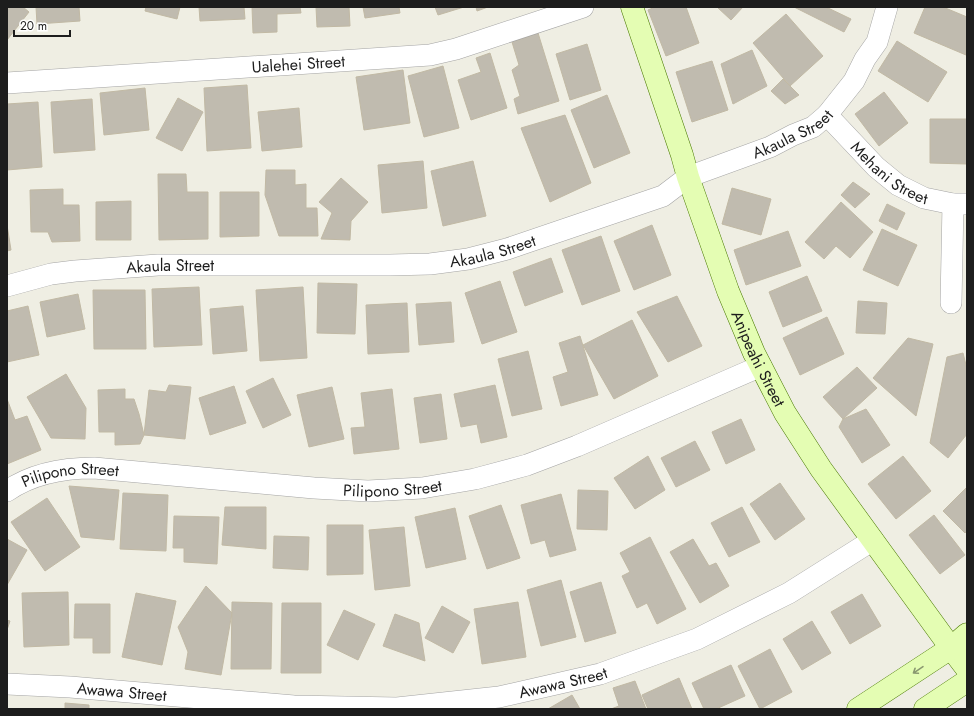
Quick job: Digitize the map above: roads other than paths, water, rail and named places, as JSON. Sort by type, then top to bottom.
[{"type":"street","name":"Ualehei Street","points":[[7,83],[430,55],[456,49],[583,7]]},
{"type":"street","name":"Anipeahi Street","points":[[632,7],[688,177],[728,291],[754,353],[785,412],[821,470],[950,648],[967,669]]},
{"type":"street","name":"Akaula Street","points":[[7,286],[51,274],[158,265],[430,264],[468,258],[507,249],[663,196],[688,177],[770,147],[793,134],[813,127],[827,114],[854,81],[865,59],[877,42],[887,7]]},
{"type":"street","name":"Mehani Street","points":[[827,114],[876,167],[898,185],[924,198],[960,204]]},
{"type":"street","points":[[950,303],[960,204]]},
{"type":"street","name":"Pilipono Street","points":[[7,491],[27,480],[43,474],[77,468],[94,468],[314,488],[368,490],[422,488],[475,479],[527,465],[577,446],[761,366]]},
{"type":"street","name":"Awawa Street","points":[[7,684],[70,686],[294,706],[397,708],[499,697],[600,674],[697,639],[789,593],[873,540]]},
{"type":"street","points":[[858,709],[950,648],[967,634]]},
{"type":"street","points":[[925,709],[967,681]]}]
